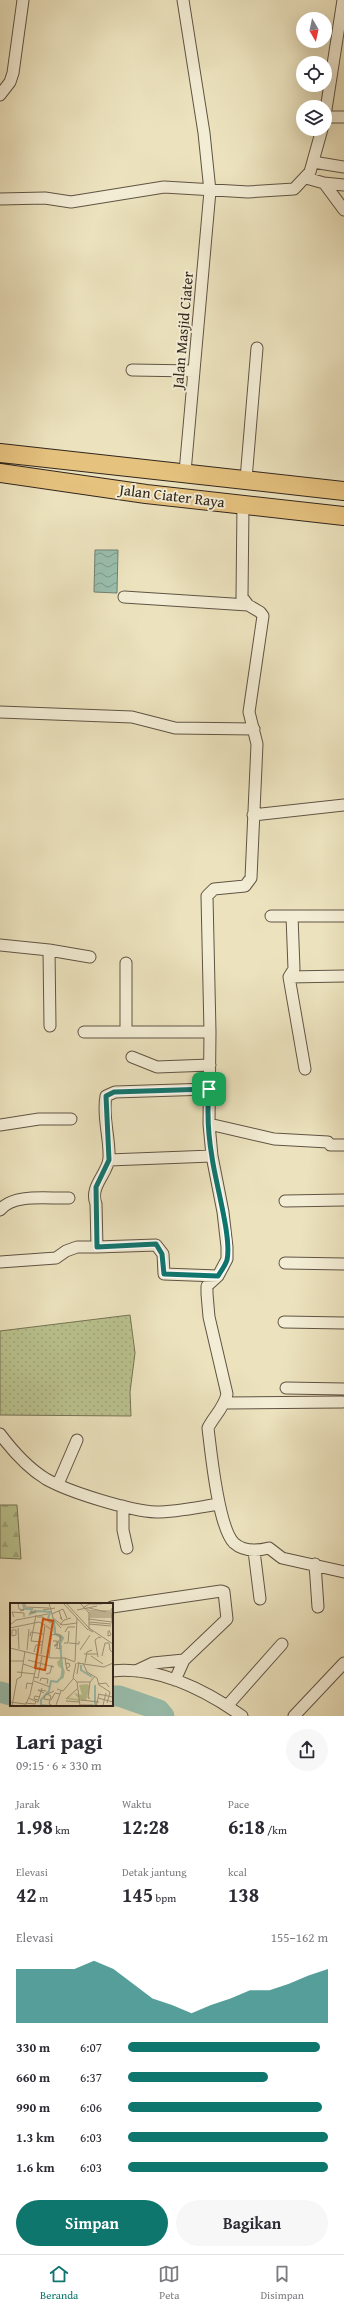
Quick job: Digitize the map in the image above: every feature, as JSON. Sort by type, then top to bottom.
[{"type":"main road","name":"Jalan Ciater Raya","points":[[0,453],[150,470],[185,472],[344,491]]},
{"type":"main road","points":[[146,494],[150,470]]},
{"type":"main road","name":"Jalan Ciater Raya","points":[[0,473],[146,494],[344,516]]},
{"type":"street","points":[[0,95],[10,82],[13,73],[23,0]]},
{"type":"street","name":"Jalan Masjid Ciater","points":[[183,0],[204,133],[210,191],[185,472]]},
{"type":"street","points":[[328,100],[344,0]]},
{"type":"street","points":[[332,117],[344,117]]},
{"type":"street","points":[[0,199],[45,198],[71,202],[164,187],[210,191],[294,190],[306,178],[313,162],[320,136]]},
{"type":"street","points":[[313,162],[344,167]]},
{"type":"street","points":[[306,178],[324,183],[344,185]]},
{"type":"street","points":[[324,183],[344,210]]},
{"type":"street","points":[[246,479],[257,348]]},
{"type":"street","points":[[132,370],[194,371]]},
{"type":"street","points":[[242,504],[242,596],[248,605],[260,612],[263,616],[249,712],[258,744],[250,882],[245,886],[214,889],[207,896],[210,1032],[209,1124],[212,1156],[223,1212],[227,1247],[227,1259],[218,1276],[208,1286],[207,1294],[209,1317],[227,1394],[225,1403],[212,1419],[208,1428],[219,1504],[229,1536],[233,1542],[254,1551],[269,1548],[282,1558],[315,1564],[344,1572]]},
{"type":"street","points":[[124,597],[248,605]]},
{"type":"street","points":[[0,712],[126,716],[175,728],[254,730]]},
{"type":"street","points":[[253,815],[344,805]]},
{"type":"street","points":[[271,916],[344,916]]},
{"type":"street","points":[[292,916],[294,969],[289,977],[305,1069]]},
{"type":"street","points":[[0,945],[49,950],[90,957]]},
{"type":"street","points":[[49,950],[50,1026]]},
{"type":"street","points":[[126,963],[126,1030]]},
{"type":"street","points":[[289,977],[344,976]]},
{"type":"street","points":[[84,1032],[126,1030],[210,1032]]},
{"type":"street","points":[[132,1057],[157,1067],[210,1065]]},
{"type":"street","points":[[97,1247],[96,1187],[109,1160],[106,1101],[108,1095],[114,1092],[209,1089]]},
{"type":"street","points":[[0,1125],[39,1119],[71,1119]]},
{"type":"street","points":[[209,1124],[274,1138],[328,1142],[330,1144],[344,1145]]},
{"type":"street","points":[[109,1160],[212,1156]]},
{"type":"street","points":[[0,1210],[7,1202],[16,1200],[69,1198]]},
{"type":"street","points":[[285,1201],[344,1200]]},
{"type":"street","points":[[0,1262],[56,1258],[66,1251],[77,1247],[156,1244],[162,1254],[164,1274],[218,1276]]},
{"type":"street","points":[[285,1263],[344,1264]]},
{"type":"street","points":[[284,1322],[344,1323]]},
{"type":"street","points":[[286,1388],[344,1389]]},
{"type":"street","points":[[225,1403],[342,1402]]},
{"type":"street","points":[[0,1434],[6,1448],[45,1478],[58,1484],[123,1506],[140,1511],[157,1512],[219,1504]]},
{"type":"street","points":[[58,1484],[76,1440]]},
{"type":"street","points":[[123,1506],[123,1530],[127,1548]]},
{"type":"street","points":[[254,1551],[260,1599]]},
{"type":"street","points":[[315,1564],[318,1607]]},
{"type":"street","points":[[113,1607],[221,1590],[224,1592],[227,1619],[184,1660],[175,1680]]},
{"type":"street","points":[[227,1706],[282,1644]]},
{"type":"street","points":[[136,1671],[153,1663],[184,1660]]},
{"type":"street","points":[[294,1716],[344,1663]]},
{"type":"street","points":[[113,1671],[136,1671],[175,1680],[227,1706],[242,1716]]},
{"type":"green space","points":[[130,1315],[135,1353],[130,1392],[131,1416],[0,1415],[0,1331]]},
{"type":"green space","points":[[0,1505],[17,1505],[21,1559],[0,1558]]},
{"type":"water","points":[[95,550],[118,550],[117,593],[94,592]]},
{"type":"waterway","points":[[0,1692],[10,1695]]},
{"type":"waterway","points":[[113,1696],[119,1696],[159,1710],[164,1716]]},
{"type":"route","points":[[209,1089],[208,1105],[212,1156],[223,1212],[227,1247],[227,1259],[218,1276],[164,1274],[162,1254],[156,1244],[149,1243],[97,1247],[96,1204],[94,1199],[96,1187],[109,1160],[106,1096],[114,1092],[209,1089]]}]
